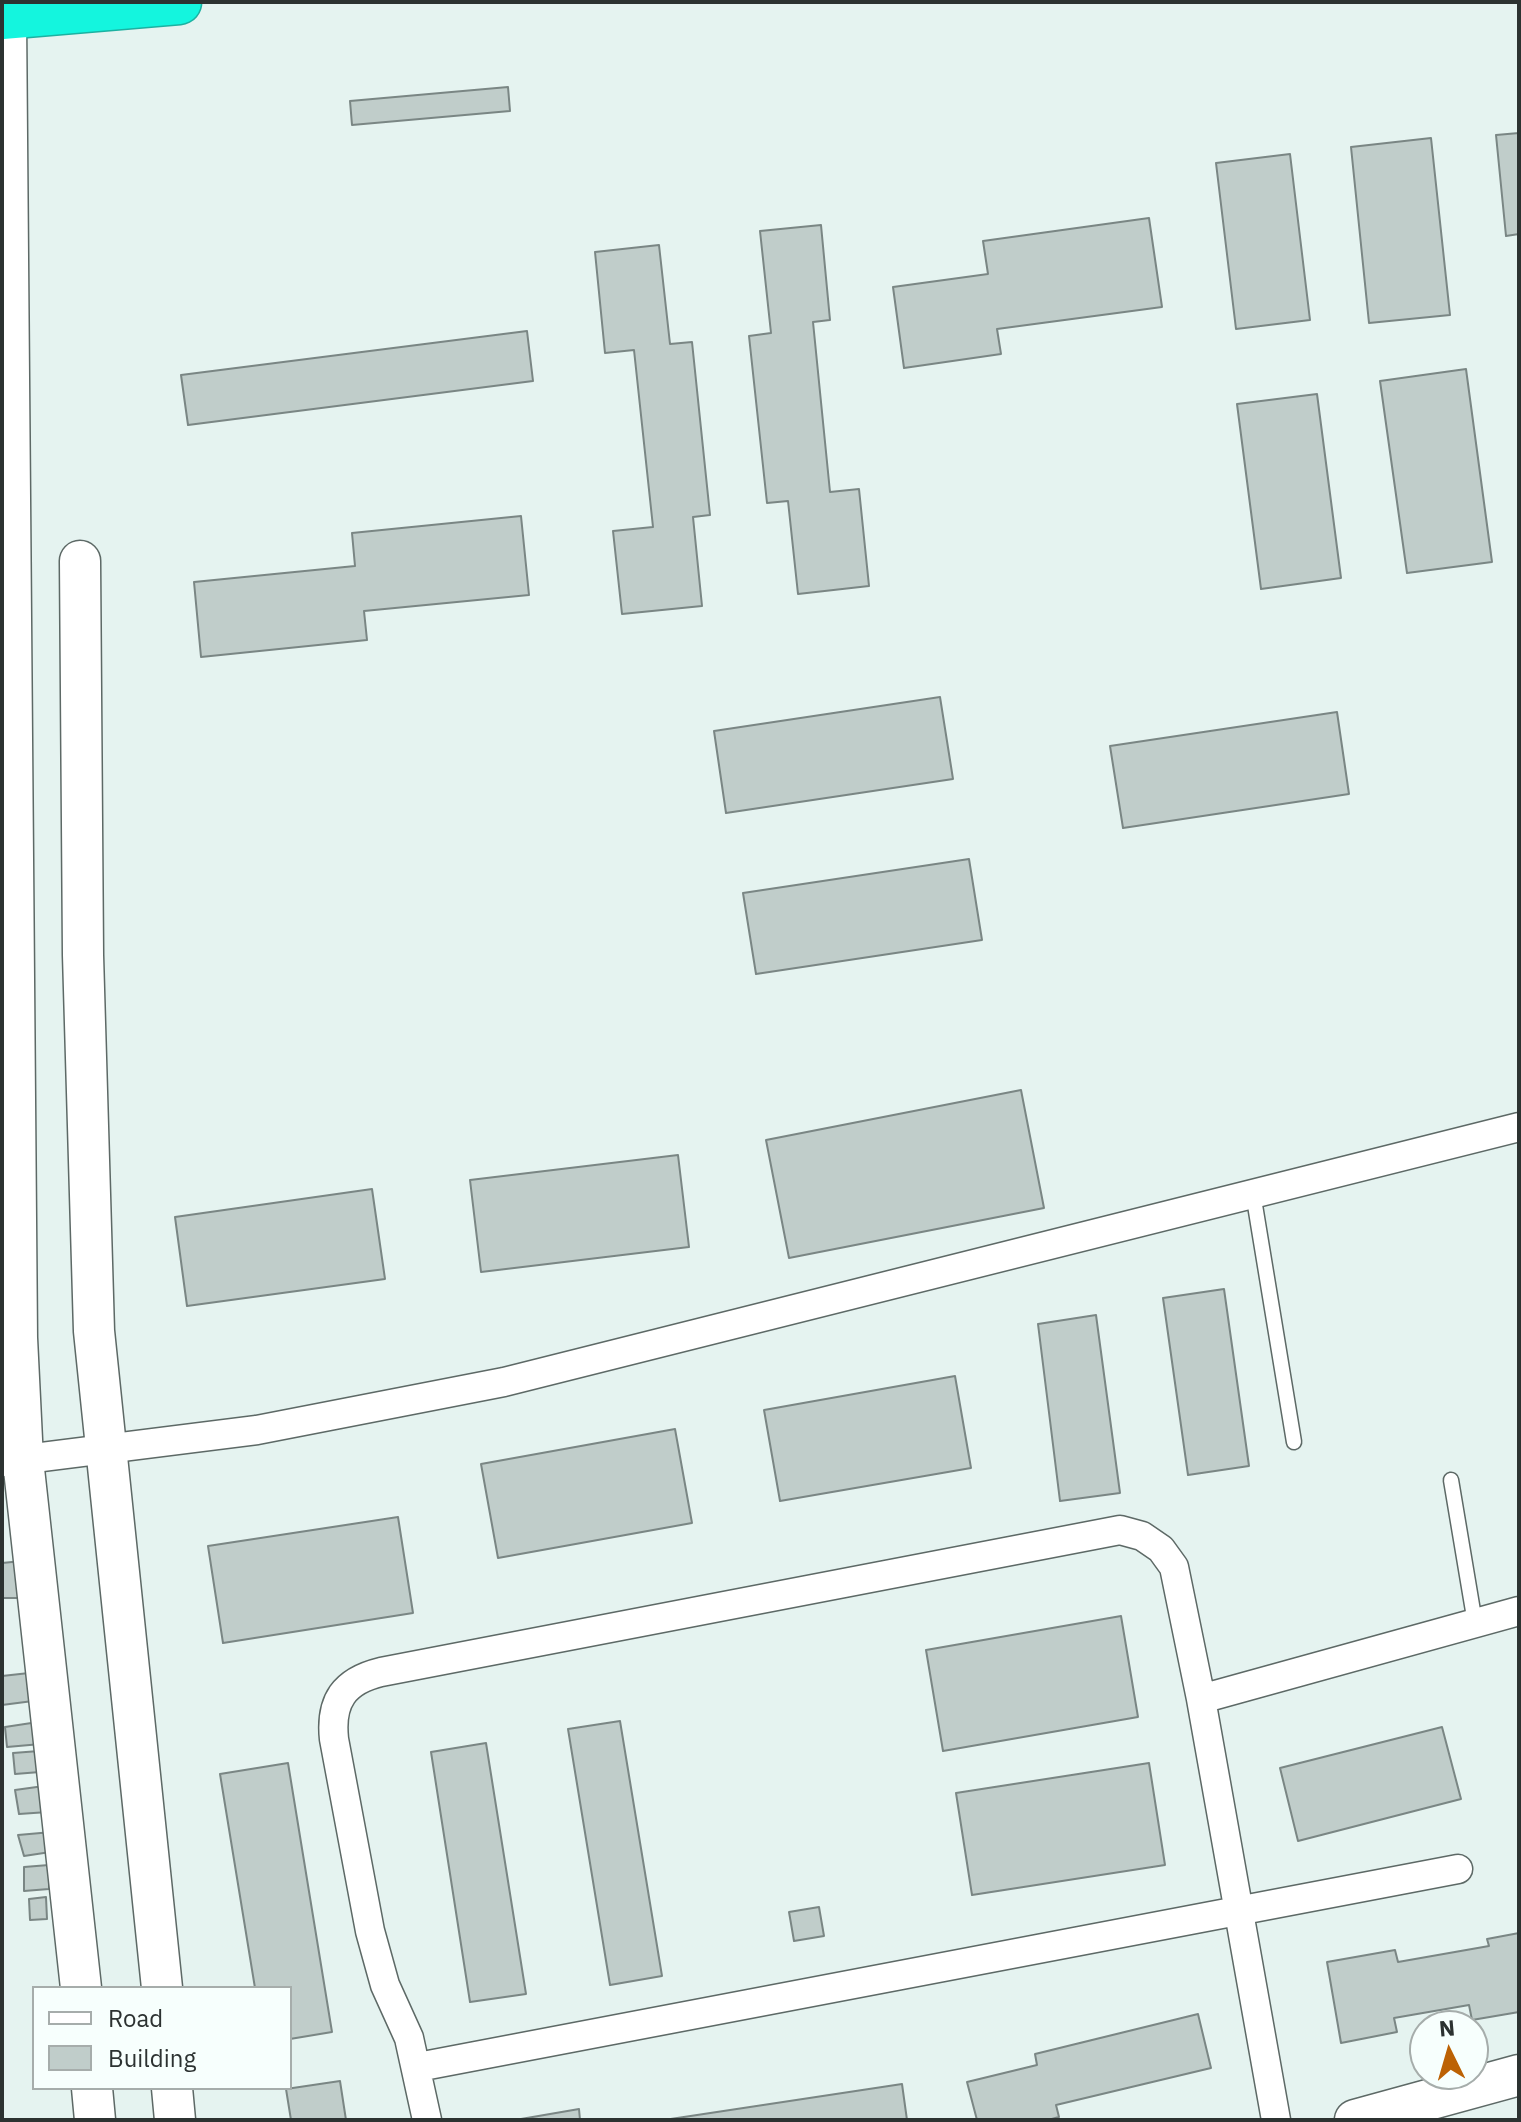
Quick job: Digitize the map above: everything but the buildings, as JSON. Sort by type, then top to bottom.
[{"type":"highway","points":[[4,17],[179,2]]},
{"type":"main road","points":[[4,17],[17,1324],[12,1461],[81,1986]]},
{"type":"main road","points":[[80,561],[81,803],[94,1331],[162,1986]]},
{"type":"main road","points":[[1355,2120],[1519,2075]]},
{"type":"main road","points":[[92,2090],[95,2120]]},
{"type":"main road","points":[[172,2090],[175,2120]]},
{"type":"street","points":[[12,1461],[257,1430],[504,1382],[1519,1127]]},
{"type":"street","points":[[427,2120],[418,2067],[377,1958],[334,1739],[332,1720],[337,1702],[348,1687],[363,1676],[1120,1530],[1142,1536],[1161,1549],[1174,1567],[1201,1699],[1276,2120]]},
{"type":"street","points":[[1201,1699],[1519,1611]]},
{"type":"street","points":[[418,2067],[1458,1869]]},
{"type":"lane","points":[[1253,1193],[1294,1442]]},
{"type":"lane","points":[[1451,1480],[1475,1623]]}]
